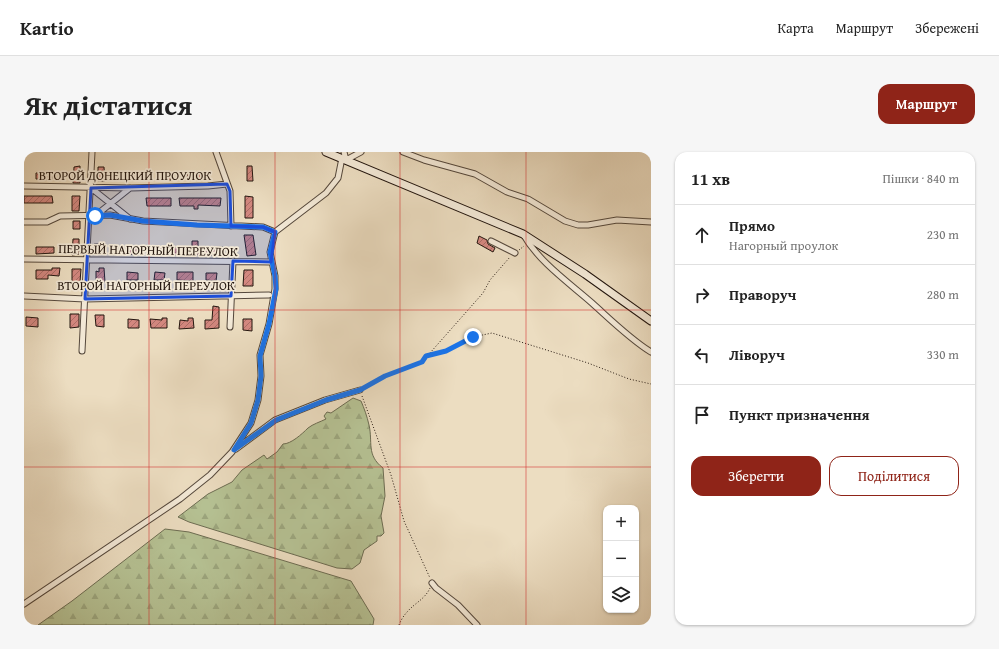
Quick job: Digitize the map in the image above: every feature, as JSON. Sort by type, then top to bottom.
[{"type":"main road","points":[[326,152],[344,157],[522,234],[585,274],[651,322]]},
{"type":"street","points":[[82,351],[87,260],[92,216],[92,152]]},
{"type":"street","points":[[216,152],[230,191],[231,226]]},
{"type":"street","points":[[24,604],[180,499],[218,468],[234,450],[251,423],[258,400],[261,376],[260,356],[269,324],[276,289],[270,252],[275,232],[326,193],[338,178],[344,157],[361,152]]},
{"type":"street","points":[[403,152],[424,160],[475,174],[507,192],[528,199],[565,221],[578,225],[588,226],[617,220],[651,222]]},
{"type":"street","name":"ВТОРОЙ ДОНЕЦКИЙ ПРОУЛОК","points":[[24,186],[130,188],[208,186],[227,184]]},
{"type":"street","points":[[91,188],[130,220]]},
{"type":"street","points":[[92,216],[130,188]]},
{"type":"street","points":[[119,197],[119,211]]},
{"type":"street","points":[[24,222],[46,222],[60,216],[110,215],[130,220],[263,227],[275,232]]},
{"type":"street","points":[[522,234],[542,258],[608,317],[651,352]]},
{"type":"street","points":[[491,241],[516,253]]},
{"type":"street","name":"ПЕРВЫЙ НАГОРНЫЙ ПЕРЕУЛОК","points":[[24,259],[271,262]]},
{"type":"street","points":[[230,327],[233,262]]},
{"type":"street","name":"ВТОРОЙ НАГОРНЫЙ ПЕРЕУЛОК","points":[[24,296],[85,299],[269,295]]},
{"type":"street","points":[[234,450],[276,420],[326,400],[360,390]]},
{"type":"street","points":[[432,583],[436,588],[458,605],[477,625]]},
{"type":"path","points":[[398,625],[408,610],[428,594],[432,583],[404,521],[391,475],[360,390],[385,376],[422,362],[483,293],[507,260],[528,243]]},
{"type":"path","points":[[426,356],[446,351],[473,337],[492,333],[564,357],[588,363],[630,379],[651,384]]},
{"type":"highlighted area","points":[[227,184],[230,191],[231,226],[263,227],[275,232],[271,262],[233,261],[231,296],[85,299],[91,188]]},
{"type":"green space","points":[[353,398],[361,401],[366,415],[370,431],[372,453],[374,458],[383,468],[385,496],[381,516],[384,533],[381,536],[377,536],[377,541],[364,550],[360,563],[352,569],[337,568],[189,522],[178,517],[208,494],[232,482],[242,470],[264,455],[267,459],[277,452],[283,444],[293,441],[314,424],[326,419],[324,416],[327,412],[331,413]]},
{"type":"green space","points":[[165,529],[189,532],[351,581],[374,619],[373,625],[38,625],[72,601]]},
{"type":"building","points":[[80,166],[80,183],[73,183],[74,167]]},
{"type":"building","points":[[247,166],[252,166],[253,181],[247,181]]},
{"type":"building","points":[[98,167],[104,167],[105,181],[98,181]]},
{"type":"building","points":[[52,172],[52,180],[36,179],[36,173]]},
{"type":"building","points":[[129,173],[145,173],[145,180],[129,180]]},
{"type":"building","points":[[159,173],[171,174],[171,180],[159,179]]},
{"type":"building","points":[[187,173],[202,173],[202,180],[187,180]]},
{"type":"building","points":[[24,196],[52,196],[53,203],[24,203]]},
{"type":"building","points":[[72,196],[80,196],[79,211],[72,211]]},
{"type":"building","points":[[245,196],[253,197],[253,218],[245,218]]},
{"type":"building","points":[[146,198],[171,198],[171,206],[147,206]]},
{"type":"building","points":[[179,198],[221,198],[220,206],[198,205],[198,209],[194,209],[194,206],[180,206]]},
{"type":"building","points":[[73,221],[80,221],[80,229],[73,229]]},
{"type":"building","points":[[244,235],[253,235],[256,255],[247,256]]},
{"type":"building","points":[[479,236],[487,240],[488,244],[495,248],[493,252],[477,243]]},
{"type":"building","points":[[73,239],[79,239],[79,254],[72,255]]},
{"type":"building","points":[[192,241],[198,241],[198,247],[223,247],[223,255],[151,255],[151,248],[192,247]]},
{"type":"building","points":[[94,244],[105,244],[104,254],[94,253]]},
{"type":"building","points":[[129,246],[139,247],[138,255],[129,254]]},
{"type":"building","points":[[36,247],[54,247],[54,253],[36,254]]},
{"type":"building","points":[[52,268],[60,268],[59,276],[48,275],[48,279],[36,279],[36,270],[52,270]]},
{"type":"building","points":[[99,268],[104,268],[105,282],[96,282],[96,271],[99,272]]},
{"type":"building","points":[[72,269],[81,269],[80,282],[72,282]]},
{"type":"building","points":[[244,270],[253,270],[253,286],[243,286]]},
{"type":"building","points":[[127,272],[138,273],[138,280],[127,280]]},
{"type":"building","points":[[155,272],[165,273],[164,280],[154,280]]},
{"type":"building","points":[[177,272],[193,272],[193,281],[177,280]]},
{"type":"building","points":[[206,273],[217,273],[216,281],[206,280]]},
{"type":"building","points":[[213,306],[219,307],[219,328],[205,329],[205,320],[212,320]]},
{"type":"building","points":[[70,314],[79,314],[79,327],[70,328]]},
{"type":"building","points":[[95,315],[104,315],[104,327],[96,326]]},
{"type":"building","points":[[26,317],[38,318],[38,327],[26,326]]},
{"type":"building","points":[[162,318],[167,318],[167,328],[151,328],[150,319],[162,320]]},
{"type":"building","points":[[188,318],[193,318],[194,328],[179,329],[180,320],[188,321]]},
{"type":"building","points":[[128,319],[139,320],[139,328],[128,328]]},
{"type":"building","points":[[243,319],[252,319],[252,331],[243,330]]},
{"type":"route","points":[[95,216],[110,215],[124,219],[197,225],[263,227],[275,232],[270,252],[270,260],[275,276],[276,289],[269,324],[261,349],[261,376],[258,400],[251,423],[234,450],[276,420],[298,410],[360,390],[385,376],[422,362],[426,356],[446,351],[473,337]]}]
